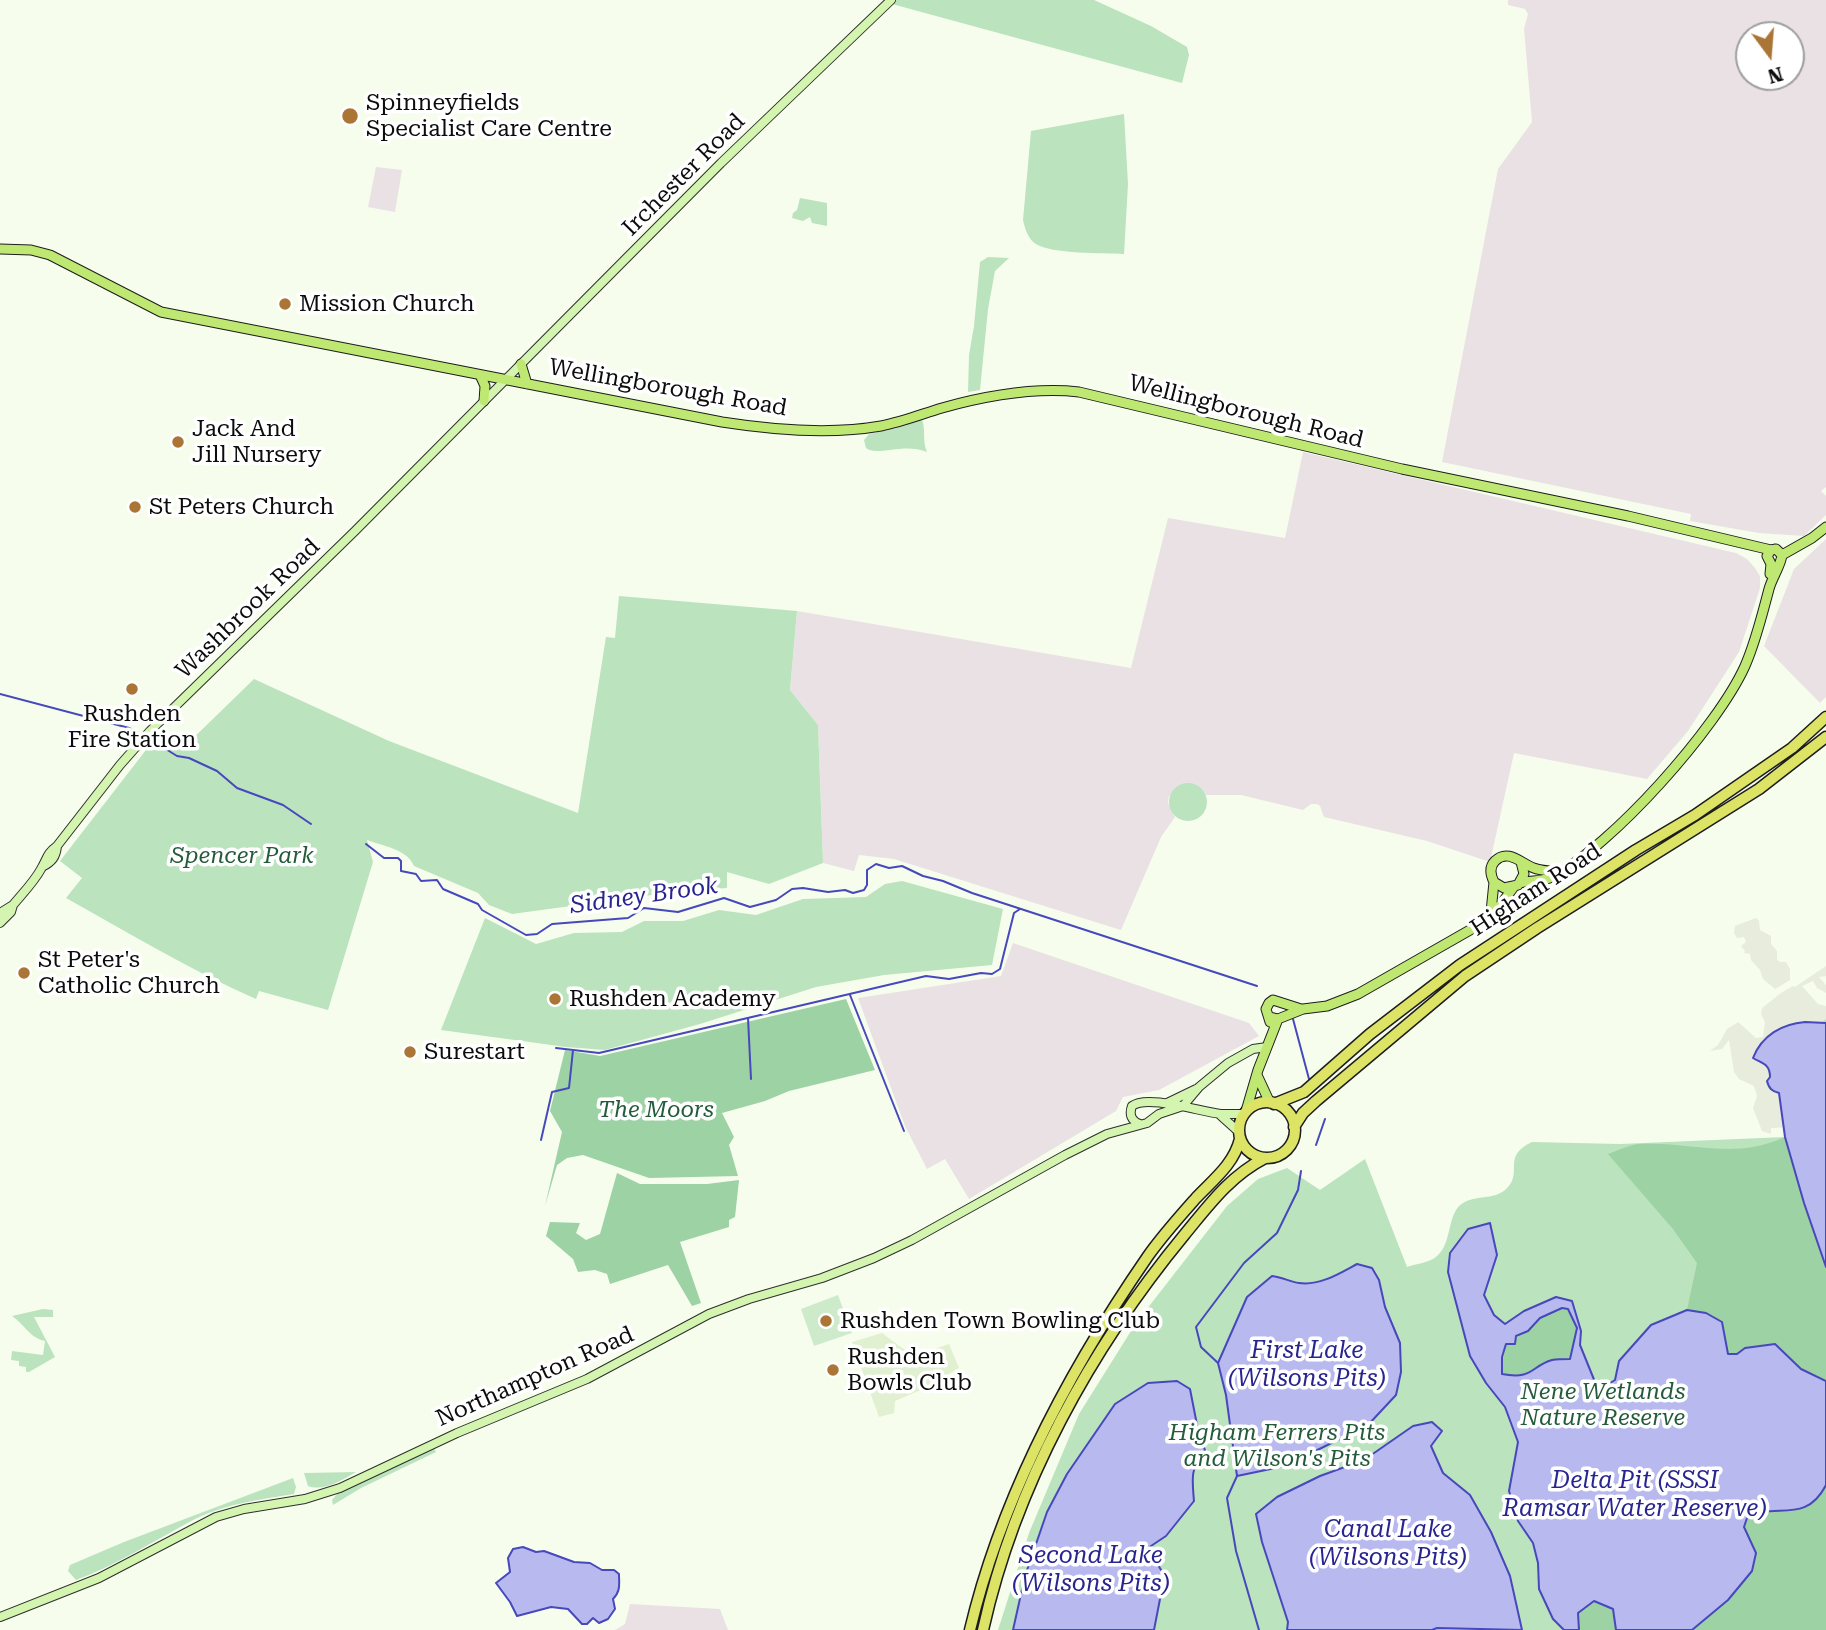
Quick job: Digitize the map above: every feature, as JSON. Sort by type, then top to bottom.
[{"type":"highway","name":"Higham Road","points":[[1272,1103],[1304,1092],[1370,1034],[1460,965],[1636,850],[1695,815],[1791,747],[1826,717]]},
{"type":"highway","points":[[983,1630],[1006,1550],[1039,1465],[1081,1384],[1123,1317],[1172,1250],[1236,1176],[1265,1158],[1279,1155],[1289,1146],[1294,1127],[1303,1113],[1465,976],[1537,928],[1705,825],[1759,789],[1826,737]]},
{"type":"highway","points":[[970,1630],[996,1543],[1028,1463],[1072,1376],[1150,1254],[1228,1164],[1238,1149],[1245,1113],[1257,1104],[1272,1103],[1288,1112],[1294,1127]]},
{"type":"highway","points":[[1239,1136],[1252,1154],[1265,1158]]},
{"type":"main road","name":"Irchester Road","points":[[506,380],[721,163],[891,0]]},
{"type":"main road","name":"Wellingborough Road","points":[[0,249],[31,250],[50,255],[161,312],[722,422],[806,430],[854,429],[882,426],[945,407],[1003,396],[1043,390],[1079,392],[1361,459],[1628,516],[1749,546],[1773,558]]},
{"type":"main road","points":[[521,364],[527,384]]},
{"type":"main road","points":[[480,374],[485,386],[484,401]]},
{"type":"main road","name":"Washbrook Road","points":[[0,923],[43,867],[48,853],[57,846],[146,736],[506,380]]},
{"type":"main road","points":[[1494,882],[1504,888],[1546,879],[1579,860],[1608,835],[1671,769],[1713,719],[1745,666],[1770,586],[1773,558],[1812,538],[1826,527]]},
{"type":"main road","points":[[1492,912],[1494,882],[1491,870],[1498,858],[1510,856],[1536,869],[1560,872]]},
{"type":"main road","points":[[1277,1017],[1350,998],[1477,926],[1499,907],[1517,885],[1524,874],[1521,862]]},
{"type":"main road","name":"Washbrook Road","points":[[0,912],[13,905]]},
{"type":"main road","points":[[1277,1017],[1266,1009],[1269,1003],[1276,1000],[1303,1009]]},
{"type":"main road","points":[[1267,1048],[1261,1046],[1217,1071],[1199,1087],[1183,1107],[1152,1118],[1147,1123],[1140,1124],[1133,1120],[1131,1110],[1141,1101],[1149,1104],[1166,1104],[1183,1107],[1219,1114],[1245,1113],[1257,1075],[1267,1048],[1277,1017],[1285,1010],[1283,1004]]},
{"type":"main road","points":[[1257,1075],[1272,1103]]},
{"type":"main road","points":[[1166,1104],[1199,1087]]},
{"type":"main road","points":[[1149,1104],[1153,1110],[1152,1118]]},
{"type":"main road","points":[[1219,1114],[1239,1136]]},
{"type":"main road","name":"Northampton Road","points":[[1116,1131],[1131,1115]]},
{"type":"main road","name":"Northampton Road","points":[[0,1617],[99,1578],[216,1517],[244,1509],[305,1499],[340,1488],[457,1433],[587,1379],[719,1310],[822,1278],[874,1258],[912,1240],[1061,1157],[1116,1131],[1140,1124]]},
{"type":"shaded area","points":[[1508,0],[1826,0],[1826,487],[1821,491],[1826,496],[1826,515],[1804,536],[1759,533],[1690,521],[1691,514],[1442,462],[1498,169],[1532,122],[1524,29],[1528,14],[1525,9],[1508,5]]},
{"type":"shaded area","points":[[376,167],[402,170],[395,212],[368,207]]},
{"type":"shaded area","points":[[1303,452],[1736,553],[1747,559],[1760,576],[1760,588],[1739,652],[1688,731],[1647,779],[1514,753],[1490,862],[1427,841],[1324,817],[1317,804],[1311,804],[1303,810],[1241,795],[1206,795],[1202,789],[1169,796],[1168,803],[1175,817],[1161,837],[1121,930],[894,859],[859,855],[854,871],[823,863],[818,725],[790,690],[797,611],[1131,668],[1168,518],[1285,538]]},
{"type":"shaded area","points":[[1826,539],[1826,697],[1820,703],[1764,646],[1794,569]]},
{"type":"shaded area","points":[[1756,918],[1760,930],[1771,936],[1771,944],[1777,951],[1777,960],[1786,962],[1790,969],[1790,980],[1775,989],[1763,979],[1750,954],[1744,953],[1741,946],[1746,942],[1744,937],[1737,938],[1734,933],[1735,926]]},
{"type":"shaded area","points":[[1013,943],[1249,1023],[1259,1036],[1159,1090],[1123,1097],[1116,1111],[969,1199],[945,1159],[927,1169],[905,1126],[858,998],[1001,976]]},
{"type":"shaded area","points":[[1826,966],[1826,976],[1819,977],[1826,985],[1826,993],[1817,988],[1813,981],[1802,986],[1818,1004],[1826,1006],[1826,1019],[1818,1026],[1789,1127],[1771,1128],[1771,1134],[1762,1131],[1753,1108],[1757,1096],[1754,1086],[1739,1079],[1734,1072],[1729,1040],[1722,1049],[1710,1051],[1718,1045],[1727,1029],[1738,1022],[1756,1038],[1763,1037],[1765,1022],[1761,1014],[1762,1008],[1781,993]]},
{"type":"shaded area","points":[[630,1604],[720,1609],[728,1630],[615,1630],[625,1624]]},
{"type":"green space","points":[[895,0],[1094,0],[1151,26],[1187,47],[1189,55],[1182,83],[892,4]]},
{"type":"green space","points":[[1124,114],[1128,184],[1124,254],[1053,250],[1033,242],[1023,220],[1031,131]]},
{"type":"green space","points":[[800,198],[827,203],[827,226],[812,223],[810,217],[803,221],[792,218]]},
{"type":"green space","points":[[988,257],[1009,258],[995,271],[988,309],[980,390],[968,392],[969,355],[980,262]]},
{"type":"green space","points":[[922,419],[927,452],[910,448],[877,451],[866,448],[864,440],[869,434]]},
{"type":"green space","name":"Spencer Park","points":[[619,596],[797,611],[790,690],[818,725],[823,863],[769,884],[727,872],[727,888],[674,892],[512,914],[489,905],[478,893],[414,866],[411,860],[400,852],[367,840],[373,862],[328,1010],[259,991],[256,999],[183,964],[66,898],[82,878],[60,861],[163,728],[182,749],[254,679],[389,741],[578,813],[606,637],[615,638]]},
{"type":"green space","points":[[1188,783],[1202,788],[1207,802],[1202,816],[1188,821],[1174,816],[1169,802],[1174,788]]},
{"type":"green space","name":"Rushden Academy","points":[[902,881],[1003,909],[992,965],[884,975],[816,987],[700,1024],[605,1050],[441,1030],[485,918],[536,944],[574,933],[622,932],[644,921],[683,921],[719,910],[756,915],[803,899],[866,897],[885,884]]},
{"type":"green space","name":"The Moors","points":[[846,999],[875,1070],[789,1091],[722,1113],[734,1137],[729,1145],[738,1176],[649,1178],[583,1155],[567,1158],[557,1165],[545,1206],[562,1132],[550,1111],[565,1050],[600,1056]]},
{"type":"green space","name":"Nene Wetlands Nature Reserve","points":[[1826,1018],[1826,1630],[998,1630],[1029,1533],[1079,1414],[1136,1323],[1227,1206],[1258,1179],[1287,1168],[1320,1190],[1365,1159],[1407,1267],[1440,1254],[1457,1208],[1463,1203],[1495,1195],[1511,1184],[1517,1153],[1532,1142],[1620,1144],[1785,1137],[1769,1053]]},
{"type":"green space","points":[[1785,1137],[1826,1267],[1826,1381],[1801,1369],[1789,1358],[1745,1348],[1737,1354],[1728,1354],[1724,1340],[1706,1313],[1687,1310],[1697,1263],[1673,1229],[1608,1154],[1639,1144],[1748,1148]]},
{"type":"green space","points":[[617,1173],[640,1184],[707,1184],[739,1180],[735,1217],[729,1220],[729,1227],[680,1242],[701,1303],[692,1306],[668,1265],[610,1284],[607,1274],[595,1270],[578,1272],[573,1259],[546,1236],[550,1222],[580,1223],[576,1233],[586,1240],[600,1234]]},
{"type":"green space","name":"Rushden Town Bowling Club","points":[[838,1295],[852,1333],[814,1346],[801,1309]]},
{"type":"green space","points":[[1562,1308],[1568,1309],[1577,1328],[1570,1359],[1552,1360],[1526,1374],[1502,1374],[1502,1357],[1506,1344],[1528,1331],[1540,1318]]},
{"type":"green space","points":[[43,1309],[53,1310],[53,1317],[34,1317],[55,1357],[26,1372],[26,1367],[19,1366],[19,1361],[11,1360],[12,1351],[43,1355],[45,1341],[31,1334],[12,1316]]},
{"type":"green space","points":[[882,1333],[917,1355],[949,1344],[959,1368],[930,1386],[895,1401],[894,1413],[879,1417],[852,1342]]},
{"type":"green space","points":[[434,1448],[436,1452],[361,1488],[333,1505],[332,1500],[338,1493]]},
{"type":"green space","points":[[356,1472],[333,1484],[320,1487],[308,1486],[304,1473]]},
{"type":"green space","points":[[293,1478],[296,1487],[294,1494],[219,1509],[76,1580],[68,1571],[70,1565],[124,1542]]},
{"type":"green space","points":[[1826,1485],[1826,1630],[1692,1630],[1756,1553],[1744,1527],[1747,1518],[1757,1513],[1798,1509],[1808,1505]]},
{"type":"green space","points":[[1594,1601],[1613,1608],[1616,1630],[1579,1630],[1578,1613]]},
{"type":"water","points":[[1805,1022],[1826,1023],[1826,1267],[1785,1137],[1779,1093],[1769,1086],[1767,1081],[1770,1073],[1767,1067],[1753,1058],[1762,1043],[1774,1032],[1788,1025]]},
{"type":"water","name":"Delta Pit (SSSI Ramsar Water Reserve)","points":[[1490,1223],[1497,1255],[1484,1295],[1494,1315],[1505,1324],[1524,1311],[1556,1297],[1572,1301],[1581,1331],[1580,1345],[1595,1382],[1607,1385],[1615,1380],[1619,1361],[1651,1325],[1687,1310],[1706,1313],[1722,1322],[1728,1354],[1737,1354],[1745,1348],[1775,1344],[1801,1369],[1826,1381],[1826,1485],[1809,1505],[1799,1509],[1757,1513],[1747,1518],[1744,1527],[1756,1553],[1752,1571],[1728,1600],[1692,1630],[1616,1630],[1613,1609],[1594,1601],[1578,1613],[1579,1630],[1564,1630],[1553,1619],[1539,1589],[1538,1563],[1533,1543],[1518,1521],[1509,1491],[1518,1442],[1505,1407],[1470,1356],[1448,1272],[1450,1253],[1468,1229]],"holes":[[[1562,1308],[1568,1309],[1577,1328],[1570,1359],[1552,1360],[1526,1374],[1502,1374],[1502,1357],[1506,1344],[1515,1344],[1516,1336],[1528,1331],[1540,1318]]]},
{"type":"water","name":"First Lake (Wilsons Pits)","points":[[1357,1264],[1372,1268],[1379,1280],[1385,1307],[1400,1343],[1401,1372],[1396,1395],[1368,1425],[1285,1466],[1237,1476],[1226,1395],[1218,1363],[1247,1297],[1272,1276],[1299,1283],[1315,1283]]},
{"type":"water","name":"Second Lake (Wilsons Pits)","points":[[1177,1381],[1190,1389],[1199,1435],[1205,1450],[1193,1474],[1194,1501],[1166,1536],[1148,1548],[1170,1585],[1160,1599],[1154,1630],[1013,1630],[1025,1576],[1047,1512],[1067,1474],[1115,1404],[1148,1383]]},
{"type":"water","name":"Canal Lake (Wilsons Pits)","points":[[1432,1422],[1442,1431],[1431,1446],[1443,1473],[1470,1495],[1491,1532],[1510,1576],[1522,1630],[1287,1630],[1288,1622],[1262,1542],[1256,1514],[1277,1497],[1320,1476],[1364,1460],[1413,1426]]},
{"type":"water","points":[[523,1547],[574,1562],[590,1563],[602,1570],[614,1570],[619,1574],[618,1590],[613,1599],[615,1609],[608,1619],[599,1623],[593,1618],[587,1624],[582,1624],[568,1609],[551,1607],[517,1616],[496,1583],[510,1572],[508,1558],[513,1549]]},
{"type":"waterway","name":"Sidney Brook","points":[[0,694],[129,728],[143,735]]},
{"type":"waterway","name":"Sidney Brook","points":[[148,738],[177,756],[189,758],[217,771],[237,788],[283,805],[311,824]]},
{"type":"waterway","name":"Sidney Brook","points":[[366,844],[384,858],[398,858],[401,861],[401,871],[416,874],[421,881],[437,880],[443,889],[478,904],[482,910],[526,935],[537,934],[552,924],[628,918],[644,908],[678,912],[724,898],[750,907],[776,900],[792,889],[803,888],[828,892],[845,890],[853,893],[864,890],[867,885],[867,870],[876,864],[889,868],[902,866],[972,893],[1257,986]]},
{"type":"waterway","points":[[556,1048],[599,1053],[926,976],[949,979],[981,973],[992,974],[1000,969],[1014,913],[1020,909]]},
{"type":"waterway","points":[[850,995],[904,1131]]},
{"type":"waterway","points":[[748,1018],[751,1079]]},
{"type":"waterway","points":[[1293,1019],[1309,1079]]},
{"type":"waterway","points":[[541,1140],[552,1092],[569,1088],[573,1050]]},
{"type":"waterway","points":[[1316,1145],[1325,1119]]},
{"type":"waterway","points":[[1218,1363],[1201,1347],[1196,1327],[1244,1263],[1277,1233],[1298,1190],[1301,1171]]},
{"type":"waterway","points":[[1237,1476],[1227,1498],[1236,1551],[1259,1630]]},
{"type":"place","name":"Spinneyfields Specialist Care Centre","points":[[350,116]]},
{"type":"place","name":"Mission Church","points":[[285,304]]},
{"type":"place","name":"Jack And Jill Nursery","points":[[178,442]]},
{"type":"place","name":"St Peters Church","points":[[135,507]]},
{"type":"place","name":"Rushden Fire Station","points":[[132,689]]},
{"type":"place","name":"St Peter's Catholic Church","points":[[24,973]]},
{"type":"place","name":"Rushden Academy","points":[[555,999]]},
{"type":"place","name":"Surestart","points":[[410,1052]]},
{"type":"place","name":"Rushden Town Bowling Club","points":[[826,1321]]},
{"type":"place","name":"Rushden Bowls Club","points":[[833,1370]]},
{"type":"park label","name":"Higham Ferrers Pits and Wilson's Pits","points":[[1277,1446]]}]
